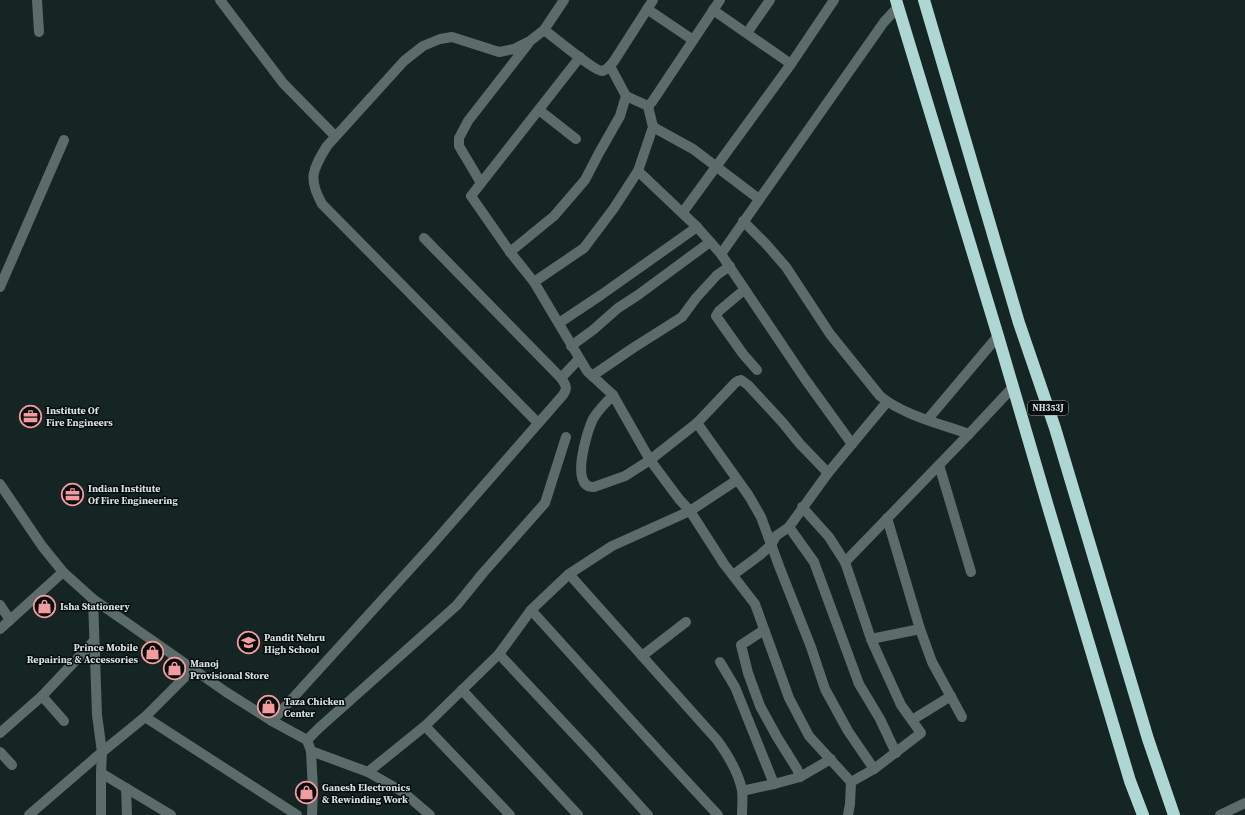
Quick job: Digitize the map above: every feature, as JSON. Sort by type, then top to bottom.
[{"type":"highway","name":"NH353J","points":[[924,0],[1019,323],[1055,428],[1148,739],[1174,815]]},
{"type":"highway","name":"NH353J","points":[[897,4],[998,336],[1130,780],[1144,815]]},
{"type":"street","points":[[37,0],[39,32]]},
{"type":"street","points":[[220,0],[283,83],[335,136]]},
{"type":"street","points":[[538,423],[322,204],[315,191],[313,178],[317,161],[335,136],[404,62],[423,46],[440,39],[452,37],[498,52],[514,49],[530,41],[544,30],[564,0]]},
{"type":"street","points":[[544,30],[600,71],[604,70],[614,61],[653,0]]},
{"type":"street","points":[[534,282],[584,248],[614,208],[638,171],[653,127],[648,106],[720,0]]},
{"type":"street","points":[[746,33],[770,0]]},
{"type":"street","points":[[683,212],[791,64],[834,0]]},
{"type":"street","points":[[721,254],[897,4]]},
{"type":"street","points":[[647,9],[693,40]]},
{"type":"street","points":[[713,10],[791,64]]},
{"type":"street","points":[[481,183],[459,146],[459,138],[468,121],[530,41]]},
{"type":"street","points":[[580,57],[470,196],[510,252],[534,282],[587,371],[613,395],[650,460],[679,500],[690,511],[724,564],[755,604],[789,698],[809,736],[851,782],[848,815]]},
{"type":"street","points":[[610,66],[626,96],[648,106]]},
{"type":"street","points":[[510,252],[554,216],[585,180],[598,153],[620,116],[626,96]]},
{"type":"street","points":[[538,110],[576,138]]},
{"type":"street","points":[[653,127],[693,149],[759,199]]},
{"type":"street","points":[[0,287],[64,140]]},
{"type":"street","points":[[638,171],[683,212],[721,254],[805,379],[852,444]]},
{"type":"street","points":[[743,221],[786,267],[830,334],[880,396],[887,402],[911,414],[970,434]]},
{"type":"street","points":[[559,323],[698,227]]},
{"type":"street","points":[[272,721],[431,546],[566,391],[566,386],[561,378],[424,238]]},
{"type":"street","points":[[571,346],[593,330],[618,308],[710,242]]},
{"type":"street","points":[[592,376],[682,317],[701,292],[717,276],[730,266]]},
{"type":"street","points":[[744,290],[719,311],[716,316],[757,370]]},
{"type":"street","points":[[928,419],[998,336]]},
{"type":"street","points":[[561,378],[579,358]]},
{"type":"street","points":[[613,395],[597,412],[589,429],[583,453],[581,470],[582,479],[584,484],[590,488],[625,476],[650,460],[698,423],[738,380],[741,380],[748,385],[800,444],[828,473]]},
{"type":"street","points":[[845,562],[970,434],[1013,387]]},
{"type":"street","points":[[733,576],[760,555],[770,545],[776,536],[789,527],[828,473],[887,402]]},
{"type":"street","points":[[698,423],[749,496],[760,517],[811,647],[825,688],[848,732],[874,769]]},
{"type":"street","points":[[307,740],[324,722],[457,605],[483,573],[546,503],[566,437]]},
{"type":"street","points":[[939,465],[971,572]]},
{"type":"street","points":[[368,772],[425,726],[499,654],[530,610],[569,574],[612,546],[690,511],[737,480]]},
{"type":"street","points":[[0,484],[42,546],[63,572],[93,599],[226,692],[272,721],[307,740],[311,750],[313,790],[312,815]]},
{"type":"street","points":[[802,507],[829,537],[845,562],[871,639],[901,705],[921,733],[874,769],[851,782]]},
{"type":"street","points":[[887,518],[920,629],[932,662],[962,717]]},
{"type":"street","points":[[789,527],[814,562],[859,684],[880,719],[896,753]]},
{"type":"street","points":[[0,629],[63,572]]},
{"type":"street","points":[[569,574],[726,751],[733,763],[742,791],[742,815]]},
{"type":"street","points":[[93,599],[97,715],[102,752],[101,815]]},
{"type":"street","points":[[0,605],[10,620]]},
{"type":"street","points":[[530,610],[601,686],[665,759],[718,815]]},
{"type":"street","points":[[642,656],[686,622]]},
{"type":"street","points":[[871,639],[920,629]]},
{"type":"street","points":[[764,630],[741,645],[748,672],[760,706],[797,769],[800,777]]},
{"type":"street","points":[[0,733],[42,696],[94,642]]},
{"type":"street","points":[[499,654],[648,815]]},
{"type":"street","points":[[720,662],[735,687],[774,784]]},
{"type":"street","points":[[29,815],[145,717],[193,670]]},
{"type":"street","points":[[462,690],[578,815]]},
{"type":"street","points":[[42,696],[64,721]]},
{"type":"street","points":[[912,720],[951,696]]},
{"type":"street","points":[[145,717],[297,815]]},
{"type":"street","points":[[425,726],[510,815]]},
{"type":"street","points":[[311,750],[368,772],[403,792],[430,815]]},
{"type":"street","points":[[0,752],[12,765]]},
{"type":"street","points":[[742,791],[800,777],[831,759]]},
{"type":"street","points":[[101,773],[171,815]]},
{"type":"street","points":[[126,788],[126,815]]},
{"type":"street","points":[[1220,815],[1245,804]]},
{"type":"place","name":"Institute Of Fire Engineers","points":[[30,416]]},
{"type":"place","name":"Indian Institute Of Fire Engineering","points":[[73,494]]},
{"type":"place","name":"Isha Stationery","points":[[45,606]]},
{"type":"place","name":"Pandit Nehru High School","points":[[248,643]]},
{"type":"place","name":"Prince Mobile Repairing & Accessories","points":[[153,653]]},
{"type":"place","name":"Manoj Provisional Store","points":[[175,669]]},
{"type":"place","name":"Taza Chicken Center","points":[[268,707]]},
{"type":"place","name":"Ganesh Electronics & Rewinding Work","points":[[307,793]]}]
